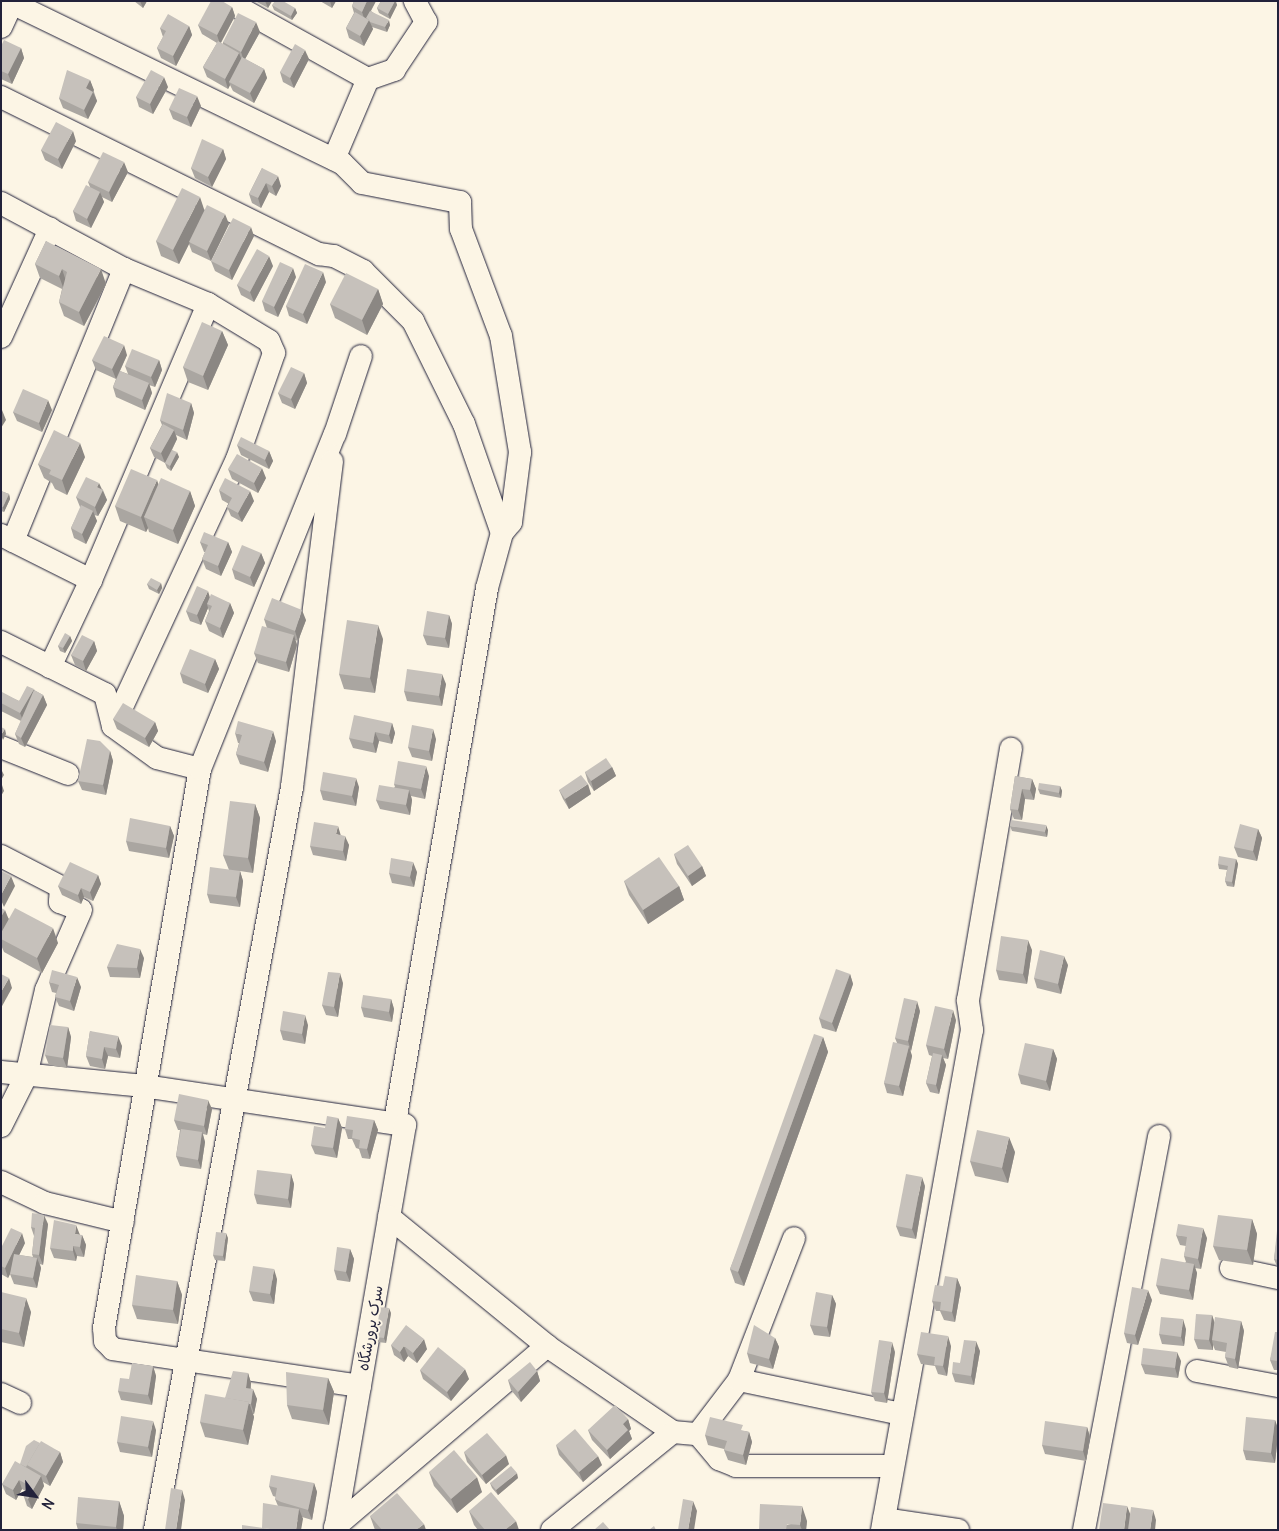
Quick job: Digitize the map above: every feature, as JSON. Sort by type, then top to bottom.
[{"type":"street","points":[[227,1],[368,79],[394,70],[426,22],[415,1]]},
{"type":"street","points":[[1,27],[13,2],[334,160],[368,79]]},
{"type":"street","points":[[1,97],[319,254],[334,256],[363,270],[412,321],[464,424],[502,533]]},
{"type":"street","name":"سرک پرورشگاه","points":[[334,160],[362,183],[460,202],[461,229],[501,336],[520,452],[511,522],[502,533],[487,588],[400,1124],[389,1217],[335,1528]]},
{"type":"street","points":[[1,202],[124,269],[208,304],[269,341],[274,353],[272,365],[237,459],[113,726]]},
{"type":"street","points":[[1,336],[50,229]]},
{"type":"street","points":[[91,580],[7,538],[124,269]]},
{"type":"street","points":[[50,667],[91,580],[208,304]]},
{"type":"street","points":[[360,1386],[114,1349],[105,1342],[144,1086],[200,769],[335,434],[361,356]]},
{"type":"street","points":[[155,1530],[184,1360],[235,1098],[292,787],[318,601],[335,434]]},
{"type":"street","points":[[1,642],[105,694],[113,726],[158,758],[200,769]]},
{"type":"street","points":[[1,747],[68,774]]},
{"type":"street","points":[[958,1530],[883,1524],[972,1030],[968,1000],[1011,749]]},
{"type":"street","points":[[1,856],[61,887],[60,902],[81,910],[46,990],[26,1076],[1,1126]]},
{"type":"street","points":[[1,1072],[26,1076],[144,1086],[400,1124]]},
{"type":"street","points":[[1084,1530],[1159,1136]]},
{"type":"street","points":[[1,1182],[45,1203],[122,1222]]},
{"type":"street","points":[[389,1217],[546,1346],[673,1432],[698,1434],[719,1459],[736,1466],[893,1466]]},
{"type":"street","points":[[698,1434],[739,1380],[794,1238]]},
{"type":"street","points":[[1231,1268],[1278,1278]]},
{"type":"street","points":[[335,1528],[546,1346]]},
{"type":"street","points":[[1197,1371],[1278,1386]]},
{"type":"street","points":[[739,1380],[902,1414]]},
{"type":"street","points":[[552,1530],[673,1432]]},
{"type":"building","points":[[211,1],[222,1],[232,7],[217,35],[198,25]]},
{"type":"building","points":[[275,1],[283,1],[295,8],[291,16],[272,5]]},
{"type":"building","points":[[354,1],[367,1],[362,12],[352,6]]},
{"type":"building","points":[[381,1],[395,1],[388,14],[377,8]]},
{"type":"building","points":[[370,11],[389,20],[385,27],[370,22],[366,18]]},
{"type":"building","points":[[355,12],[369,20],[360,36],[346,28]]},
{"type":"building","points":[[238,13],[256,22],[241,52],[223,42]]},
{"type":"building","points":[[168,14],[189,26],[173,56],[157,48],[166,31],[160,28]]},
{"type":"building","points":[[4,40],[21,48],[8,74],[1,71],[1,46]]},
{"type":"building","points":[[218,41],[239,53],[225,79],[203,67]]},
{"type":"building","points":[[295,44],[305,50],[290,78],[280,72]]},
{"type":"building","points":[[242,57],[264,69],[250,93],[229,82]]},
{"type":"building","points":[[67,70],[90,80],[86,88],[93,92],[84,110],[59,98]]},
{"type":"building","points":[[151,70],[164,77],[150,104],[136,97]]},
{"type":"building","points":[[179,88],[197,96],[187,117],[169,109]]},
{"type":"building","points":[[56,122],[73,131],[58,159],[41,150]]},
{"type":"building","points":[[202,139],[223,149],[208,177],[191,168]]},
{"type":"building","points":[[103,152],[124,162],[109,192],[88,182]]},
{"type":"building","points":[[262,168],[278,176],[272,186],[266,183],[258,198],[249,194]]},
{"type":"building","points":[[86,185],[100,192],[87,219],[73,211]]},
{"type":"building","points":[[182,188],[200,197],[173,250],[156,241]]},
{"type":"building","points":[[207,205],[225,214],[207,251],[189,242]]},
{"type":"building","points":[[233,218],[251,227],[229,270],[211,261]]},
{"type":"building","points":[[46,241],[101,269],[79,312],[59,302],[67,272],[62,269],[59,276],[35,264]]},
{"type":"building","points":[[257,249],[269,256],[250,292],[237,285]]},
{"type":"building","points":[[280,262],[293,268],[274,307],[262,301]]},
{"type":"building","points":[[305,264],[323,272],[303,314],[286,306]]},
{"type":"building","points":[[346,273],[378,289],[362,320],[330,304]]},
{"type":"building","points":[[202,322],[222,331],[203,376],[183,367]]},
{"type":"building","points":[[104,336],[124,345],[112,369],[92,360]]},
{"type":"building","points":[[132,349],[159,360],[151,377],[125,366]]},
{"type":"building","points":[[291,367],[304,373],[291,399],[278,393]]},
{"type":"building","points":[[120,371],[149,383],[142,400],[113,387]]},
{"type":"building","points":[[23,389],[48,400],[39,423],[13,412]]},
{"type":"building","points":[[167,393],[191,403],[183,430],[160,420]]},
{"type":"building","points":[[163,424],[174,430],[161,453],[150,448]]},
{"type":"building","points":[[54,430],[80,443],[62,480],[49,474],[51,470],[38,464]]},
{"type":"building","points":[[241,437],[269,451],[265,460],[237,445]]},
{"type":"building","points":[[172,450],[177,452],[170,466],[165,463]]},
{"type":"building","points":[[237,454],[262,468],[254,483],[228,469]]},
{"type":"building","points":[[131,469],[157,480],[141,517],[115,506]]},
{"type":"building","points":[[86,477],[99,483],[97,487],[103,490],[95,507],[76,497]]},
{"type":"building","points":[[161,478],[190,491],[173,530],[144,517]]},
{"type":"building","points":[[225,478],[250,491],[238,513],[227,507],[232,498],[219,490]]},
{"type":"building","points":[[1,491],[9,494],[3,507],[1,507]]},
{"type":"building","points":[[81,505],[93,511],[82,534],[71,528]]},
{"type":"building","points":[[204,532],[228,542],[218,566],[202,559],[208,545],[200,542]]},
{"type":"building","points":[[242,545],[261,553],[250,577],[232,569]]},
{"type":"building","points":[[151,578],[161,583],[157,590],[147,584]]},
{"type":"building","points":[[197,586],[208,591],[197,615],[186,611]]},
{"type":"building","points":[[211,594],[230,603],[220,628],[205,621],[212,606],[207,604]]},
{"type":"building","points":[[272,598],[302,610],[295,631],[264,619]]},
{"type":"building","points":[[427,611],[449,615],[445,638],[423,635]]},
{"type":"building","points":[[347,620],[378,625],[370,678],[339,674]]},
{"type":"building","points":[[262,626],[294,635],[286,662],[254,653]]},
{"type":"building","points":[[65,633],[70,636],[63,648],[58,646]]},
{"type":"building","points":[[82,635],[94,641],[83,661],[71,655]]},
{"type":"building","points":[[190,649],[215,659],[205,684],[180,673]]},
{"type":"building","points":[[407,669],[442,674],[439,696],[404,691]]},
{"type":"building","points":[[27,686],[34,689],[20,713],[1,703],[2,692],[19,701]]},
{"type":"building","points":[[34,690],[43,695],[21,738],[15,734]]},
{"type":"building","points":[[123,703],[155,722],[145,738],[113,719]]},
{"type":"building","points":[[354,715],[392,723],[389,735],[375,732],[373,743],[349,738]]},
{"type":"building","points":[[238,721],[273,731],[264,762],[236,754],[242,735],[235,733]]},
{"type":"building","points":[[412,725],[433,729],[429,751],[408,747]]},
{"type":"building","points":[[1,727],[5,729],[1,735]]},
{"type":"building","points":[[87,739],[100,741],[110,751],[103,785],[78,781]]},
{"type":"building","points":[[606,758],[612,767],[591,781],[585,772]]},
{"type":"building","points":[[398,761],[426,766],[421,789],[394,784]]},
{"type":"building","points":[[323,772],[356,778],[352,796],[320,790]]},
{"type":"building","points":[[581,775],[588,784],[565,799],[559,790]]},
{"type":"building","points":[[1015,776],[1032,779],[1030,790],[1022,789],[1018,810],[1010,809]]},
{"type":"building","points":[[1039,783],[1060,786],[1059,793],[1038,789]]},
{"type":"building","points":[[379,785],[409,790],[406,805],[376,800]]},
{"type":"building","points":[[230,801],[255,804],[248,858],[223,855]]},
{"type":"building","points":[[130,818],[170,826],[166,848],[126,841]]},
{"type":"building","points":[[1011,820],[1046,825],[1045,832],[1010,826]]},
{"type":"building","points":[[314,822],[338,826],[336,834],[345,836],[343,851],[310,846]]},
{"type":"building","points":[[1240,824],[1258,829],[1253,851],[1234,847]]},
{"type":"building","points":[[688,845],[702,866],[688,876],[674,854]]},
{"type":"building","points":[[1219,856],[1236,859],[1232,882],[1225,881],[1228,866],[1218,864]]},
{"type":"building","points":[[659,857],[679,886],[643,910],[624,881]]},
{"type":"building","points":[[391,858],[413,862],[410,877],[389,873]]},
{"type":"building","points":[[70,862],[98,875],[90,892],[81,888],[78,895],[58,886]]},
{"type":"building","points":[[210,867],[240,871],[236,897],[207,894]]},
{"type":"building","points":[[1,871],[11,876],[1,895]]},
{"type":"building","points":[[1,908],[5,910],[1,917]]},
{"type":"building","points":[[15,908],[53,928],[37,958],[1,939],[1,933]]},
{"type":"building","points":[[1001,936],[1028,940],[1023,974],[996,970]]},
{"type":"building","points":[[117,944],[140,949],[137,968],[107,967]]},
{"type":"building","points":[[1040,950],[1064,956],[1058,984],[1034,978]]},
{"type":"building","points":[[836,969],[850,974],[832,1023],[819,1018]]},
{"type":"building","points":[[52,970],[77,977],[70,1001],[55,997],[59,985],[49,982]]},
{"type":"building","points":[[328,972],[340,973],[334,1007],[322,1005]]},
{"type":"building","points":[[1,974],[9,978],[1,992]]},
{"type":"building","points":[[363,995],[391,999],[389,1012],[361,1007]]},
{"type":"building","points":[[904,998],[917,1001],[908,1041],[895,1038]]},
{"type":"building","points":[[935,1006],[953,1010],[944,1049],[926,1045]]},
{"type":"building","points":[[283,1011],[305,1015],[302,1034],[280,1030]]},
{"type":"building","points":[[50,1025],[68,1027],[63,1058],[45,1055]]},
{"type":"building","points":[[90,1031],[118,1036],[116,1049],[104,1047],[102,1059],[86,1056]]},
{"type":"building","points":[[814,1034],[823,1037],[738,1272],[730,1269]]},
{"type":"building","points":[[893,1042],[909,1046],[899,1086],[884,1083]]},
{"type":"building","points":[[1025,1043],[1053,1049],[1046,1081],[1018,1074]]},
{"type":"building","points":[[933,1053],[942,1055],[936,1085],[926,1083]]},
{"type":"building","points":[[179,1094],[208,1100],[204,1126],[174,1120]]},
{"type":"building","points":[[327,1116],[338,1118],[333,1148],[311,1145],[314,1126],[325,1128]]},
{"type":"building","points":[[347,1116],[374,1120],[367,1149],[359,1148],[360,1140],[352,1138],[353,1130],[345,1129]]},
{"type":"building","points":[[181,1129],[202,1132],[198,1160],[176,1156]]},
{"type":"building","points":[[977,1130],[1009,1137],[1002,1168],[970,1161]]},
{"type":"building","points":[[257,1170],[291,1174],[288,1199],[254,1194]]},
{"type":"building","points":[[906,1174],[922,1177],[912,1229],[896,1226]]},
{"type":"building","points":[[32,1213],[44,1215],[39,1255],[32,1254],[35,1228],[31,1227]]},
{"type":"building","points":[[1218,1215],[1252,1219],[1247,1250],[1213,1246]]},
{"type":"building","points":[[54,1220],[76,1225],[75,1234],[82,1235],[80,1247],[73,1246],[73,1251],[50,1248]]},
{"type":"building","points":[[1178,1224],[1203,1228],[1198,1259],[1184,1256],[1187,1237],[1176,1235]]},
{"type":"building","points":[[11,1228],[22,1233],[5,1268],[1,1266],[1,1248]]},
{"type":"building","points":[[1278,1231],[1278,1260],[1274,1259]]},
{"type":"building","points":[[216,1232],[226,1233],[223,1256],[213,1255]]},
{"type":"building","points":[[337,1247],[350,1249],[346,1272],[334,1270]]},
{"type":"building","points":[[14,1254],[37,1258],[33,1278],[10,1274]]},
{"type":"building","points":[[1161,1258],[1194,1264],[1189,1290],[1156,1285]]},
{"type":"building","points":[[253,1266],[274,1269],[270,1294],[249,1291]]},
{"type":"building","points":[[136,1275],[177,1281],[173,1310],[132,1305]]},
{"type":"building","points":[[945,1276],[957,1278],[952,1312],[940,1310],[941,1302],[932,1301],[935,1285],[943,1286]]},
{"type":"building","points":[[1132,1287],[1148,1290],[1135,1335],[1124,1333]]},
{"type":"building","points":[[1,1292],[26,1298],[19,1333],[1,1329]]},
{"type":"building","points":[[816,1292],[832,1295],[827,1327],[810,1325]]},
{"type":"building","points":[[380,1307],[389,1308],[384,1338],[376,1337]]},
{"type":"building","points":[[1196,1314],[1212,1315],[1209,1340],[1194,1339]]},
{"type":"building","points":[[1161,1317],[1183,1319],[1181,1337],[1159,1334]]},
{"type":"building","points":[[1215,1317],[1241,1321],[1235,1359],[1225,1357],[1227,1343],[1212,1340]]},
{"type":"building","points":[[406,1325],[424,1339],[413,1353],[404,1346],[400,1352],[391,1345]]},
{"type":"building","points":[[754,1325],[775,1338],[769,1359],[747,1353]]},
{"type":"building","points":[[921,1332],[948,1336],[943,1366],[934,1365],[935,1357],[917,1354]]},
{"type":"building","points":[[1275,1332],[1278,1332],[1278,1361],[1270,1360]]},
{"type":"building","points":[[879,1340],[892,1342],[884,1393],[871,1392]]},
{"type":"building","points":[[964,1340],[976,1341],[971,1376],[952,1373],[953,1362],[960,1363]]},
{"type":"building","points":[[438,1347],[465,1369],[447,1392],[420,1370]]},
{"type":"building","points":[[1143,1348],[1177,1352],[1175,1368],[1141,1364]]},
{"type":"building","points":[[530,1362],[537,1371],[518,1392],[508,1380]]},
{"type":"building","points":[[132,1363],[153,1366],[148,1395],[118,1391],[120,1378],[129,1379]]},
{"type":"building","points":[[233,1371],[248,1373],[246,1388],[253,1389],[251,1404],[225,1398]]},
{"type":"building","points":[[286,1372],[328,1378],[323,1410],[287,1405]]},
{"type":"building","points":[[205,1394],[249,1402],[243,1430],[200,1422]]},
{"type":"building","points":[[615,1405],[628,1419],[623,1424],[628,1430],[607,1450],[588,1430]]},
{"type":"building","points":[[121,1416],[153,1421],[148,1447],[117,1442]]},
{"type":"building","points":[[710,1417],[743,1425],[741,1430],[749,1432],[743,1455],[724,1450],[727,1441],[705,1435]]},
{"type":"building","points":[[1246,1417],[1275,1420],[1271,1453],[1243,1450]]},
{"type":"building","points":[[1045,1421],[1087,1427],[1083,1451],[1042,1445]]},
{"type":"building","points":[[575,1429],[598,1456],[579,1472],[556,1445]]},
{"type":"building","points":[[487,1433],[506,1455],[482,1475],[464,1452]]},
{"type":"building","points":[[34,1440],[40,1443],[26,1467],[20,1464],[26,1446]]},
{"type":"building","points":[[41,1441],[60,1452],[46,1476],[27,1465]]},
{"type":"building","points":[[454,1450],[477,1477],[451,1499],[429,1472]]},
{"type":"building","points":[[15,1461],[41,1476],[28,1499],[24,1497],[30,1486],[19,1480],[13,1490],[2,1484]]},
{"type":"building","points":[[511,1466],[517,1473],[496,1490],[490,1483]]},
{"type":"building","points":[[271,1475],[314,1483],[308,1510],[275,1499],[277,1488],[269,1486]]},
{"type":"building","points":[[171,1488],[182,1490],[176,1530],[165,1530]]},
{"type":"building","points":[[491,1492],[516,1521],[505,1530],[485,1530],[469,1511]]},
{"type":"building","points":[[397,1493],[424,1524],[416,1530],[382,1530],[370,1516]]},
{"type":"building","points":[[78,1497],[119,1501],[116,1527],[76,1523]]},
{"type":"building","points":[[683,1499],[693,1501],[688,1530],[678,1530]]},
{"type":"building","points":[[263,1503],[299,1509],[296,1530],[262,1528]]},
{"type":"building","points":[[1103,1503],[1127,1506],[1124,1530],[1099,1530]]},
{"type":"building","points":[[760,1504],[802,1506],[800,1525],[787,1524],[786,1530],[759,1530]]},
{"type":"building","points":[[1131,1507],[1153,1510],[1150,1530],[1128,1530]]},
{"type":"building","points":[[603,1522],[610,1530],[594,1530]]},
{"type":"building","points":[[242,1525],[278,1530],[242,1530]]}]
